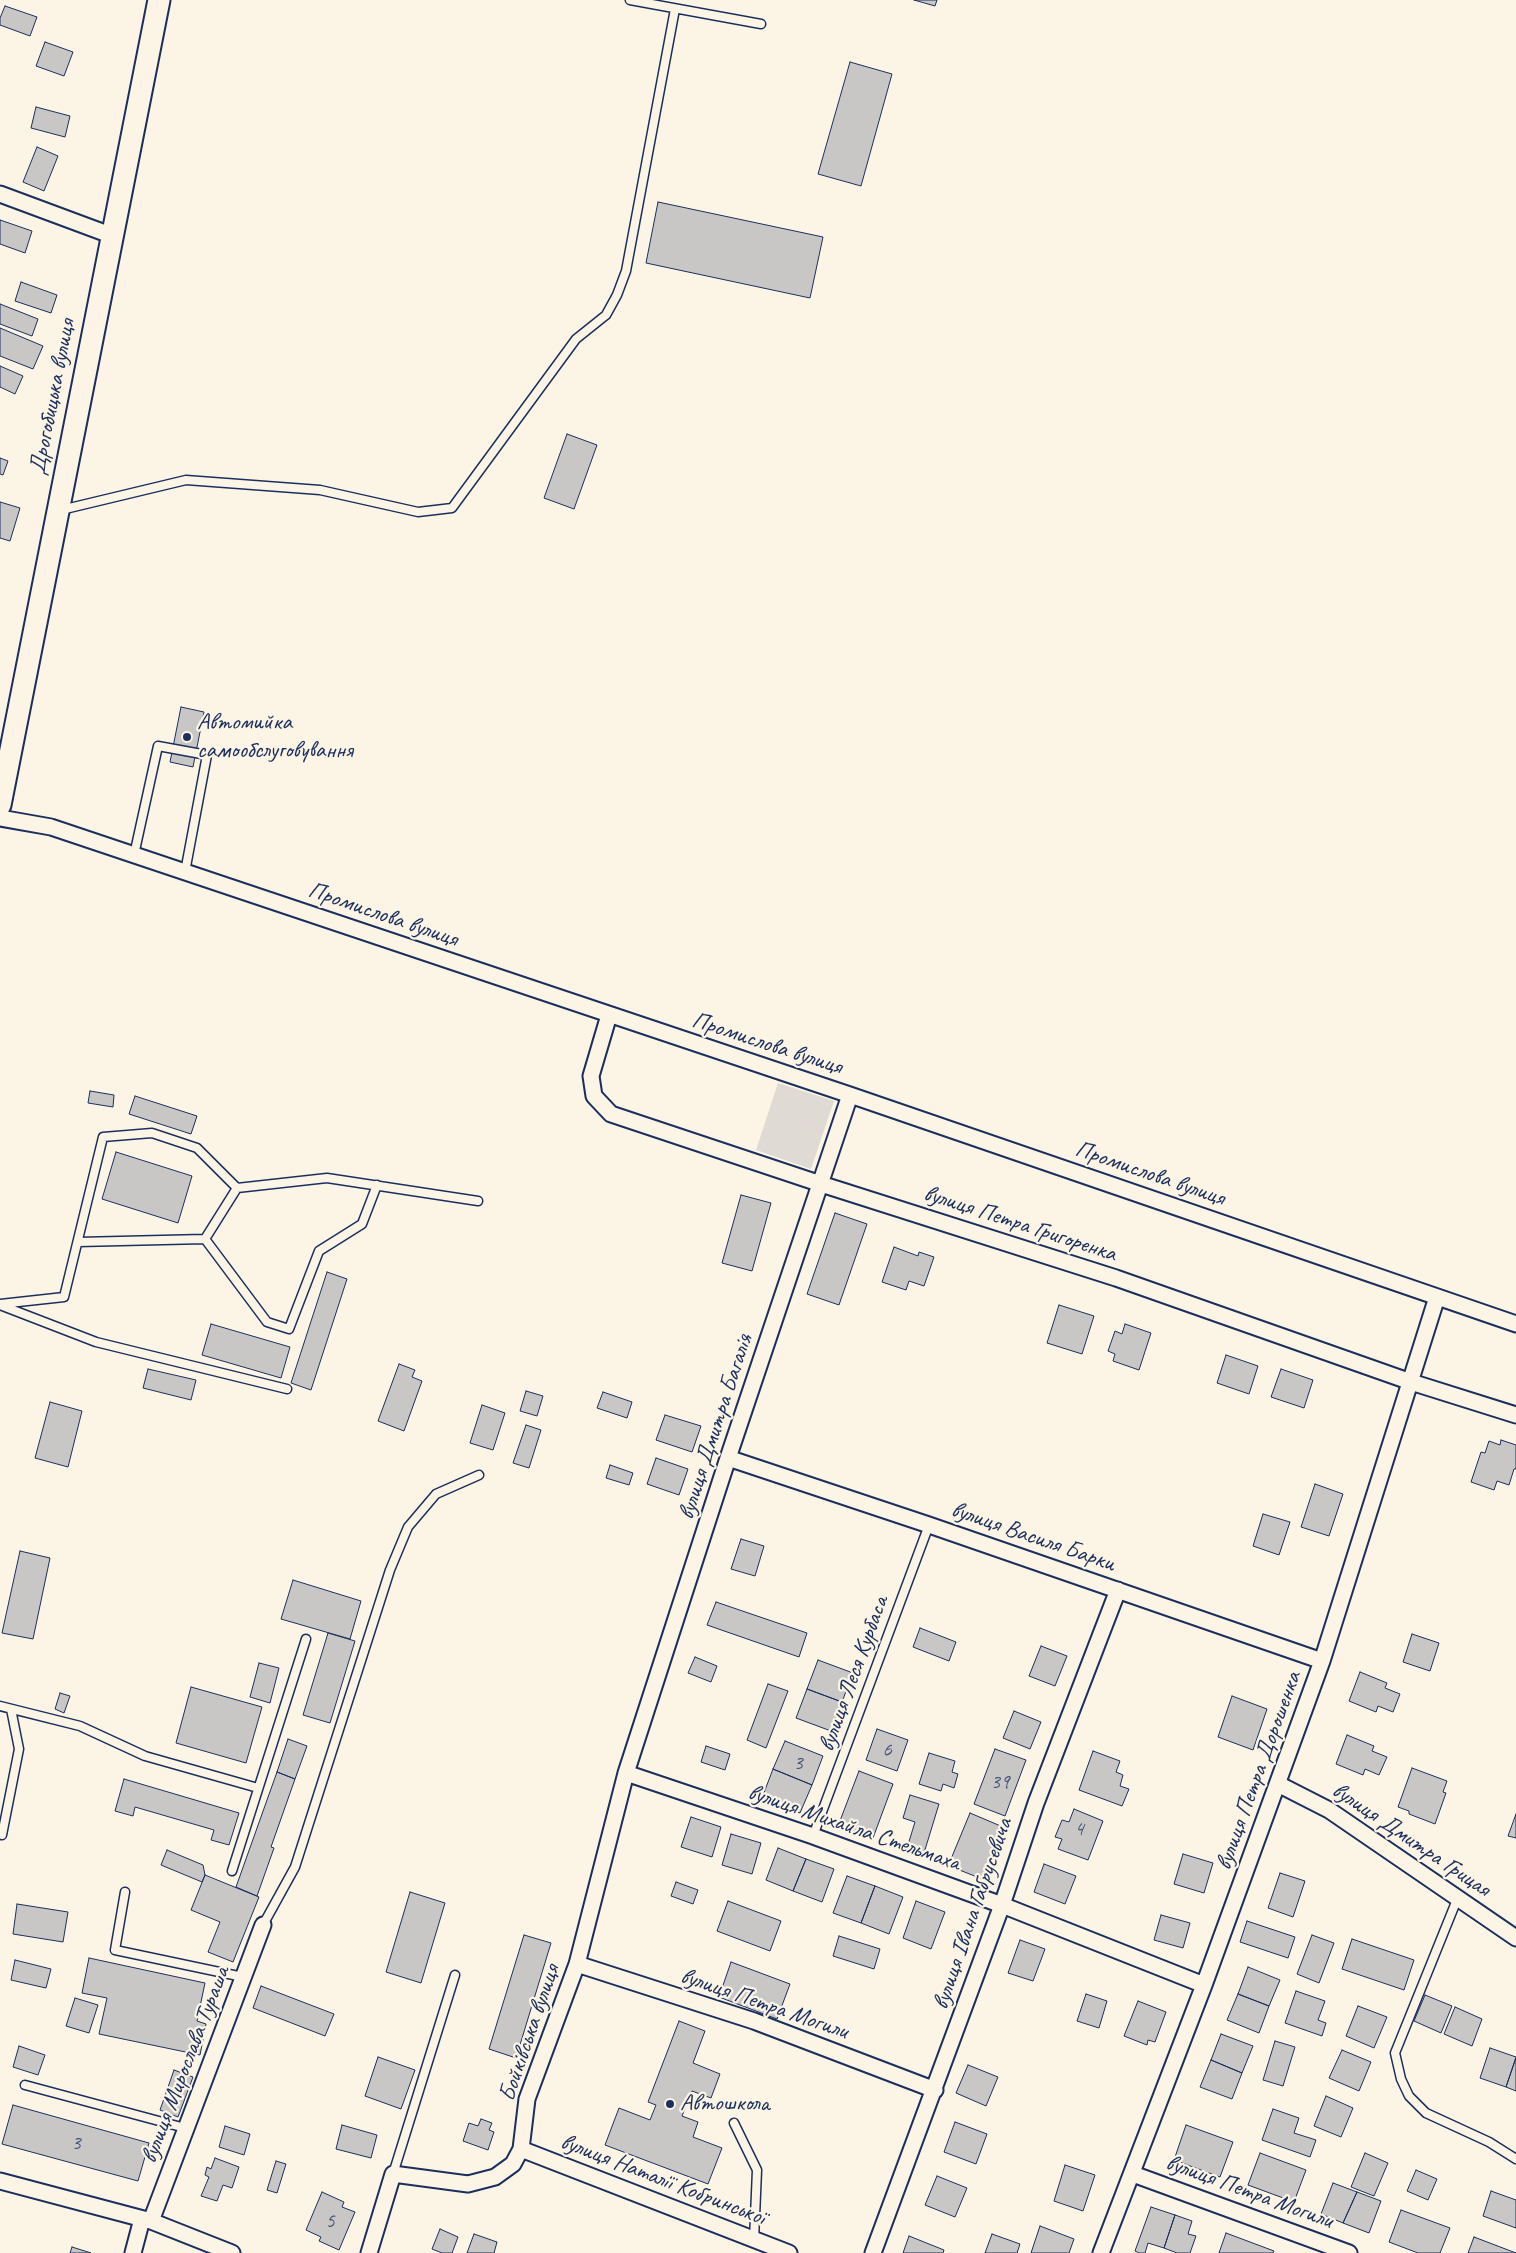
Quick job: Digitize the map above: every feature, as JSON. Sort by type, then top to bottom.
[{"type":"main road","name":"Дрогобицька вулиця","points":[[0,804],[5,755],[57,512],[159,0]]},
{"type":"street","points":[[0,194],[113,236]]},
{"type":"street","name":"Промислова вулиця","points":[[0,818],[51,827],[850,1095],[1516,1324]]},
{"type":"street","name":"вулиця Петра Григоренка","points":[[609,1015],[592,1076],[594,1096],[611,1114],[821,1184],[1116,1278],[1411,1382],[1516,1415]]},
{"type":"street","name":"вулиця Дмитра Багалія","points":[[626,1773],[728,1458],[850,1095]]},
{"type":"street","name":"вулиця Петра Дорошенка","points":[[1101,2253],[1133,2174],[1204,1985],[1322,1661],[1437,1296]]},
{"type":"street","name":"вулиця Василя Барки","points":[[728,1458],[930,1525],[1322,1661]]},
{"type":"street","name":"вулиця Івана Габрусевича","points":[[874,2253],[1002,1905],[1036,1803],[1118,1590]]},
{"type":"street","name":"вулиця Михайла Стельмаха","points":[[626,1773],[813,1836],[1002,1905],[1204,1985]]},
{"type":"street","name":"Бойківська вулиця","points":[[394,2174],[468,2184],[495,2177],[513,2164],[520,2149],[527,2099],[577,1964],[626,1773]]},
{"type":"street","name":"вулиця Дмитра Грицая","points":[[1278,1784],[1329,1810],[1516,1938]]},
{"type":"street","name":"вулиця Мирослава Тураша","points":[[133,2253],[185,2128],[263,1925]]},
{"type":"street","name":"вулиця Петра Могили","points":[[577,1964],[754,2021],[935,2090]]},
{"type":"street","name":"вулиця Наталії Кобринської","points":[[520,2149],[789,2253]]},
{"type":"street","points":[[369,2253],[394,2174]]},
{"type":"street","name":"вулиця Петра Могили","points":[[1133,2174],[1349,2253]]},
{"type":"street","points":[[0,2181],[147,2220],[232,2253]]},
{"type":"lane","points":[[630,0],[761,24]]},
{"type":"lane","points":[[57,512],[186,480],[320,490],[418,512],[452,508],[576,339],[606,315],[618,294],[626,271],[675,8]]},
{"type":"lane","points":[[134,855],[158,746],[207,755],[185,872]]},
{"type":"lane","points":[[0,1305],[64,1297],[103,1137],[152,1133],[197,1148],[237,1188]]},
{"type":"lane","points":[[237,1188],[327,1178],[478,1201]]},
{"type":"lane","points":[[206,1239],[267,1322],[289,1329],[319,1251],[362,1224],[377,1185]]},
{"type":"lane","points":[[206,1239],[237,1188]]},
{"type":"lane","points":[[78,1242],[206,1239]]},
{"type":"lane","points":[[0,1305],[96,1342],[287,1389]]},
{"type":"lane","points":[[263,1925],[295,1867],[390,1570],[408,1526],[436,1494],[479,1475]]},
{"type":"lane","name":"вулиця Леся Курбаса","points":[[813,1836],[930,1525]]},
{"type":"lane","points":[[232,1871],[306,1639]]},
{"type":"lane","points":[[0,1706],[80,1726],[145,1756],[258,1788]]},
{"type":"lane","points":[[2,1834],[19,1749],[11,1709]]},
{"type":"lane","points":[[125,1892],[115,1950],[243,1977]]},
{"type":"lane","points":[[1458,1897],[1396,2053],[1401,2079],[1409,2096],[1426,2112],[1490,2142],[1516,2159]]},
{"type":"lane","points":[[394,2174],[455,1975]]},
{"type":"lane","points":[[25,2085],[185,2128]]},
{"type":"lane","points":[[734,2123],[757,2170],[754,2240]]},
{"type":"shaded area","points":[[778,1083],[834,1101],[811,1169],[756,1150]]},
{"type":"building","points":[[914,0],[937,0],[935,6]]},
{"type":"building","points":[[5,6],[37,17],[30,36],[0,25],[0,18]]},
{"type":"building","points":[[45,42],[73,52],[64,76],[36,66]]},
{"type":"building","points":[[850,62],[892,74],[861,186],[818,174]]},
{"type":"building","points":[[36,107],[70,116],[65,137],[31,128]]},
{"type":"building","points":[[37,147],[58,156],[44,191],[23,182]]},
{"type":"building","points":[[658,202],[823,237],[810,298],[646,263]]},
{"type":"building","points":[[0,220],[32,231],[25,253],[0,244]]},
{"type":"building","points":[[21,282],[57,295],[51,313],[15,301]]},
{"type":"building","points":[[0,304],[38,319],[32,336],[0,324]]},
{"type":"building","points":[[0,328],[43,346],[33,369],[0,356]]},
{"type":"building","points":[[0,366],[23,376],[15,394],[0,387]]},
{"type":"building","points":[[567,434],[597,445],[574,509],[544,498]]},
{"type":"building","points":[[0,458],[8,461],[3,475],[0,474]]},
{"type":"building","points":[[0,502],[20,508],[10,541],[0,538]]},
{"type":"building","name":"Автомийка самообслуговування","points":[[181,707],[204,712],[193,767],[170,762]]},
{"type":"building","points":[[90,1091],[114,1095],[113,1107],[88,1103]]},
{"type":"building","points":[[135,1096],[197,1116],[191,1134],[129,1114]]},
{"type":"building","points":[[116,1152],[192,1176],[178,1223],[102,1199]]},
{"type":"building","points":[[741,1195],[771,1203],[752,1271],[722,1263]]},
{"type":"building","points":[[835,1213],[867,1224],[839,1305],[807,1294]]},
{"type":"building","points":[[894,1247],[918,1256],[919,1252],[934,1257],[924,1286],[909,1281],[906,1290],[882,1282]]},
{"type":"building","points":[[327,1272],[347,1279],[311,1390],[291,1383]]},
{"type":"building","points":[[1059,1305],[1094,1316],[1082,1354],[1047,1343]]},
{"type":"building","points":[[211,1324],[290,1347],[281,1378],[202,1355]]},
{"type":"building","points":[[1125,1324],[1151,1333],[1139,1370],[1113,1361],[1115,1354],[1108,1351],[1115,1331],[1122,1334]]},
{"type":"building","points":[[1226,1355],[1258,1366],[1249,1394],[1217,1383]]},
{"type":"building","points":[[399,1364],[415,1370],[412,1377],[422,1381],[404,1431],[378,1421]]},
{"type":"building","points":[[148,1369],[196,1380],[191,1400],[143,1388]]},
{"type":"building","points":[[1281,1369],[1313,1380],[1304,1408],[1271,1397]]},
{"type":"building","points":[[526,1391],[543,1396],[537,1416],[520,1411]]},
{"type":"building","points":[[603,1392],[632,1402],[627,1418],[597,1408]]},
{"type":"building","points":[[50,1402],[82,1411],[68,1467],[35,1458]]},
{"type":"building","points":[[482,1405],[505,1413],[493,1450],[470,1443]]},
{"type":"building","points":[[665,1415],[701,1426],[692,1452],[656,1440]]},
{"type":"building","points":[[526,1425],[541,1430],[529,1468],[513,1463]]},
{"type":"building","points":[[1501,1440],[1516,1445],[1516,1469],[1514,1469],[1509,1485],[1497,1481],[1494,1490],[1471,1482],[1481,1452],[1485,1453],[1489,1441],[1500,1445]]},
{"type":"building","points":[[656,1458],[688,1469],[679,1495],[647,1484]]},
{"type":"building","points":[[610,1465],[633,1473],[629,1485],[606,1478]]},
{"type":"building","points":[[1315,1484],[1343,1494],[1329,1536],[1301,1527]]},
{"type":"building","points":[[1263,1514],[1290,1522],[1279,1555],[1253,1546]]},
{"type":"building","points":[[741,1539],[764,1546],[755,1576],[731,1569]]},
{"type":"building","points":[[20,1551],[50,1558],[33,1639],[2,1633]]},
{"type":"building","points":[[293,1580],[361,1601],[350,1639],[281,1619]]},
{"type":"building","points":[[716,1602],[807,1633],[799,1657],[707,1625]]},
{"type":"building","points":[[920,1628],[956,1642],[949,1661],[913,1647]]},
{"type":"building","points":[[328,1633],[355,1641],[330,1723],[303,1715]]},
{"type":"building","points":[[1412,1634],[1439,1643],[1430,1671],[1403,1662]]},
{"type":"building","points":[[1041,1646],[1067,1656],[1055,1686],[1029,1676]]},
{"type":"building","points":[[695,1657],[717,1666],[711,1682],[688,1673]]},
{"type":"building","points":[[818,1660],[853,1673],[842,1702],[807,1689]]},
{"type":"building","points":[[259,1663],[279,1668],[270,1703],[250,1697]]},
{"type":"building","points":[[1360,1672],[1387,1683],[1385,1688],[1400,1694],[1393,1712],[1378,1706],[1376,1712],[1349,1701]]},
{"type":"building","points":[[768,1684],[788,1691],[766,1748],[747,1740]]},
{"type":"building","points":[[191,1687],[262,1707],[246,1763],[176,1743]]},
{"type":"building","points":[[807,1689],[842,1702],[831,1731],[796,1718]]},
{"type":"building","points":[[60,1693],[70,1696],[64,1713],[55,1709]]},
{"type":"building","points":[[1232,1696],[1267,1709],[1253,1750],[1218,1737]]},
{"type":"building","points":[[1014,1711],[1041,1722],[1030,1749],[1003,1738]]},
{"type":"building","points":[[877,1729],[908,1740],[897,1771],[866,1760]]},
{"type":"building","points":[[1347,1735],[1374,1746],[1372,1751],[1387,1757],[1379,1775],[1365,1769],[1363,1775],[1336,1764]]},
{"type":"building","points":[[288,1739],[307,1746],[295,1779],[277,1772]]},
{"type":"building","points":[[785,1741],[823,1756],[812,1785],[773,1769]]},
{"type":"building","points":[[706,1746],[730,1754],[725,1770],[701,1762]]},
{"type":"building","points":[[995,1749],[1026,1760],[1005,1816],[974,1804]]},
{"type":"building","points":[[1093,1751],[1120,1761],[1116,1772],[1123,1775],[1120,1786],[1129,1789],[1122,1806],[1079,1790]]},
{"type":"building","points":[[929,1753],[955,1761],[952,1772],[958,1774],[954,1788],[943,1784],[941,1791],[919,1784]]},
{"type":"building","points":[[1412,1768],[1447,1781],[1443,1792],[1446,1793],[1435,1824],[1409,1814],[1409,1811],[1398,1807]]},
{"type":"building","points":[[773,1769],[812,1785],[800,1813],[762,1798]]},
{"type":"building","points":[[859,1771],[893,1784],[873,1838],[838,1826]]},
{"type":"building","points":[[277,1772],[295,1779],[271,1847],[274,1848],[257,1896],[236,1887]]},
{"type":"building","points":[[124,1779],[239,1813],[229,1845],[211,1840],[214,1830],[135,1807],[133,1816],[115,1811]]},
{"type":"building","points":[[910,1795],[939,1804],[924,1853],[907,1848],[915,1822],[903,1818]]},
{"type":"building","points":[[1074,1809],[1103,1821],[1088,1860],[1058,1849],[1062,1839],[1055,1837],[1062,1820],[1069,1822]]},
{"type":"building","points":[[970,1813],[1003,1827],[982,1879],[957,1869],[959,1863],[951,1859]]},
{"type":"building","points":[[1516,1814],[1516,1838],[1508,1836]]},
{"type":"building","points":[[691,1817],[721,1827],[712,1857],[681,1847]]},
{"type":"building","points":[[731,1834],[761,1843],[752,1874],[722,1865]]},
{"type":"building","points":[[778,1848],[806,1859],[793,1891],[766,1880]]},
{"type":"building","points":[[167,1850],[203,1865],[205,1875],[202,1882],[161,1865]]},
{"type":"building","points":[[1183,1854],[1213,1863],[1204,1893],[1174,1884]]},
{"type":"building","points":[[806,1859],[834,1869],[822,1902],[793,1891]]},
{"type":"building","points":[[1044,1864],[1076,1876],[1065,1904],[1034,1892]]},
{"type":"building","points":[[1280,1873],[1305,1881],[1293,1917],[1268,1908]]},
{"type":"building","points":[[205,1875],[259,1897],[233,1962],[208,1952],[220,1922],[191,1910]]},
{"type":"building","points":[[847,1876],[875,1886],[861,1923],[833,1913]]},
{"type":"building","points":[[676,1882],[698,1890],[693,1904],[671,1896]]},
{"type":"building","points":[[875,1886],[903,1897],[889,1934],[861,1923]]},
{"type":"building","points":[[410,1892],[445,1903],[421,1983],[386,1972]]},
{"type":"building","points":[[728,1901],[781,1921],[770,1951],[717,1931]]},
{"type":"building","points":[[916,1901],[945,1912],[931,1949],[903,1938]]},
{"type":"building","points":[[17,1904],[68,1912],[63,1942],[13,1934]]},
{"type":"building","points":[[1161,1915],[1190,1923],[1183,1948],[1154,1940]]},
{"type":"building","points":[[1247,1921],[1295,1937],[1288,1958],[1240,1942]]},
{"type":"building","points":[[524,1935],[551,1943],[516,2058],[489,2049]]},
{"type":"building","points":[[1312,1935],[1334,1943],[1319,1983],[1297,1974]]},
{"type":"building","points":[[839,1936],[880,1949],[874,1969],[833,1956]]},
{"type":"building","points":[[1352,1939],[1414,1960],[1404,1990],[1342,1969]]},
{"type":"building","points":[[1020,1940],[1045,1949],[1033,1981],[1008,1973]]},
{"type":"building","points":[[89,1958],[205,1983],[197,2021],[206,2024],[200,2055],[99,2034],[107,1998],[82,1993]]},
{"type":"building","points":[[15,1960],[51,1969],[46,1988],[11,1980]]},
{"type":"building","points":[[731,1962],[790,1984],[777,2019],[719,1997]]},
{"type":"building","points":[[1248,1967],[1280,1980],[1269,2006],[1238,1994]]},
{"type":"building","points":[[261,1986],[334,2014],[325,2036],[253,2008]]},
{"type":"building","points":[[1296,1991],[1325,2001],[1318,2020],[1326,2023],[1322,2036],[1285,2023]]},
{"type":"building","points":[[1086,1994],[1107,2001],[1099,2028],[1077,2021]]},
{"type":"building","points":[[1238,1994],[1269,2006],[1259,2033],[1227,2020]]},
{"type":"building","points":[[1425,1995],[1452,2006],[1441,2033],[1414,2021]]},
{"type":"building","points":[[75,1998],[98,2005],[89,2033],[66,2026]]},
{"type":"building","points":[[1138,2001],[1166,2012],[1155,2042],[1148,2040],[1147,2045],[1124,2036]]},
{"type":"building","points":[[1358,2006],[1387,2017],[1374,2048],[1346,2036]]},
{"type":"building","points":[[1455,2007],[1482,2019],[1472,2046],[1444,2034]]},
{"type":"building","name":"Автошкола","points":[[679,2021],[705,2031],[693,2063],[720,2074],[711,2098],[692,2091],[682,2116],[698,2122],[693,2137],[722,2148],[708,2184],[605,2145],[619,2108],[650,2120],[656,2105],[648,2102]]},
{"type":"building","points":[[1221,2034],[1253,2046],[1242,2073],[1211,2060]]},
{"type":"building","points":[[1275,2041],[1295,2047],[1283,2086],[1263,2080]]},
{"type":"building","points":[[19,2046],[45,2055],[38,2075],[13,2067]]},
{"type":"building","points":[[1490,2048],[1516,2057],[1506,2087],[1480,2078]]},
{"type":"building","points":[[1342,2050],[1371,2062],[1359,2091],[1329,2078]]},
{"type":"building","points":[[378,2057],[415,2070],[401,2109],[365,2096]]},
{"type":"building","points":[[1516,2058],[1516,2091],[1506,2087]]},
{"type":"building","points":[[1211,2060],[1242,2073],[1232,2099],[1200,2087]]},
{"type":"building","points":[[968,2065],[998,2077],[986,2106],[956,2093]]},
{"type":"building","points":[[174,2070],[193,2077],[178,2117],[160,2110]]},
{"type":"building","points":[[1326,2096],[1353,2108],[1341,2137],[1314,2126]]},
{"type":"building","points":[[13,2105],[149,2143],[138,2181],[2,2144]]},
{"type":"building","points":[[1273,2109],[1299,2118],[1294,2133],[1316,2140],[1310,2157],[1262,2140]]},
{"type":"building","points":[[481,2119],[492,2123],[489,2130],[494,2132],[488,2150],[463,2141],[469,2123],[478,2126]]},
{"type":"building","points":[[955,2122],[987,2134],[976,2164],[944,2152]]},
{"type":"building","points":[[342,2125],[377,2135],[371,2158],[336,2149]]},
{"type":"building","points":[[1186,2125],[1233,2142],[1220,2177],[1174,2160]]},
{"type":"building","points":[[225,2126],[250,2134],[244,2155],[219,2147]]},
{"type":"building","points":[[1260,2153],[1306,2170],[1294,2202],[1248,2185]]},
{"type":"building","points":[[1365,2153],[1388,2163],[1374,2196],[1351,2187]]},
{"type":"building","points":[[215,2158],[239,2167],[232,2188],[223,2185],[217,2201],[201,2196],[209,2177],[205,2175],[207,2167],[211,2169]]},
{"type":"building","points":[[276,2161],[286,2164],[277,2193],[267,2190]]},
{"type":"building","points":[[1065,2165],[1095,2175],[1083,2211],[1054,2201]]},
{"type":"building","points":[[1416,2170],[1437,2179],[1428,2200],[1407,2191]]},
{"type":"building","points":[[937,2176],[967,2188],[955,2217],[925,2205]]},
{"type":"building","points":[[1333,2183],[1357,2192],[1343,2223],[1321,2214]]},
{"type":"building","points":[[1491,2191],[1516,2200],[1516,2228],[1483,2216]]},
{"type":"building","points":[[322,2192],[344,2202],[342,2207],[355,2212],[339,2250],[319,2241],[321,2237],[306,2230]]},
{"type":"building","points":[[1357,2192],[1381,2201],[1369,2233],[1343,2223]]},
{"type":"building","points":[[1151,2207],[1175,2215],[1164,2248],[1148,2243],[1145,2253],[1139,2253],[1135,2251]]},
{"type":"building","points":[[1401,2210],[1450,2228],[1440,2253],[1418,2253],[1389,2242]]},
{"type":"building","points":[[1175,2215],[1192,2221],[1188,2234],[1196,2236],[1190,2253],[1177,2253],[1164,2248]]},
{"type":"building","points":[[1040,2226],[1074,2239],[1069,2253],[1031,2253]]},
{"type":"building","points":[[440,2229],[458,2237],[452,2253],[442,2253],[432,2249]]},
{"type":"building","points":[[1226,2233],[1274,2251],[1273,2253],[1219,2253]]},
{"type":"building","points":[[474,2234],[497,2242],[494,2253],[467,2253]]},
{"type":"building","points":[[992,2234],[1020,2244],[1017,2253],[985,2253]]},
{"type":"building","points":[[909,2236],[944,2250],[943,2253],[903,2253]]},
{"type":"building","points":[[1474,2237],[1516,2253],[1468,2253]]},
{"type":"building","points":[[72,2247],[91,2253],[70,2253]]},
{"type":"place","name":"Автомийка самообслуговування","points":[[187,737]]},
{"type":"place","name":"Автошкола","points":[[670,2104]]}]
